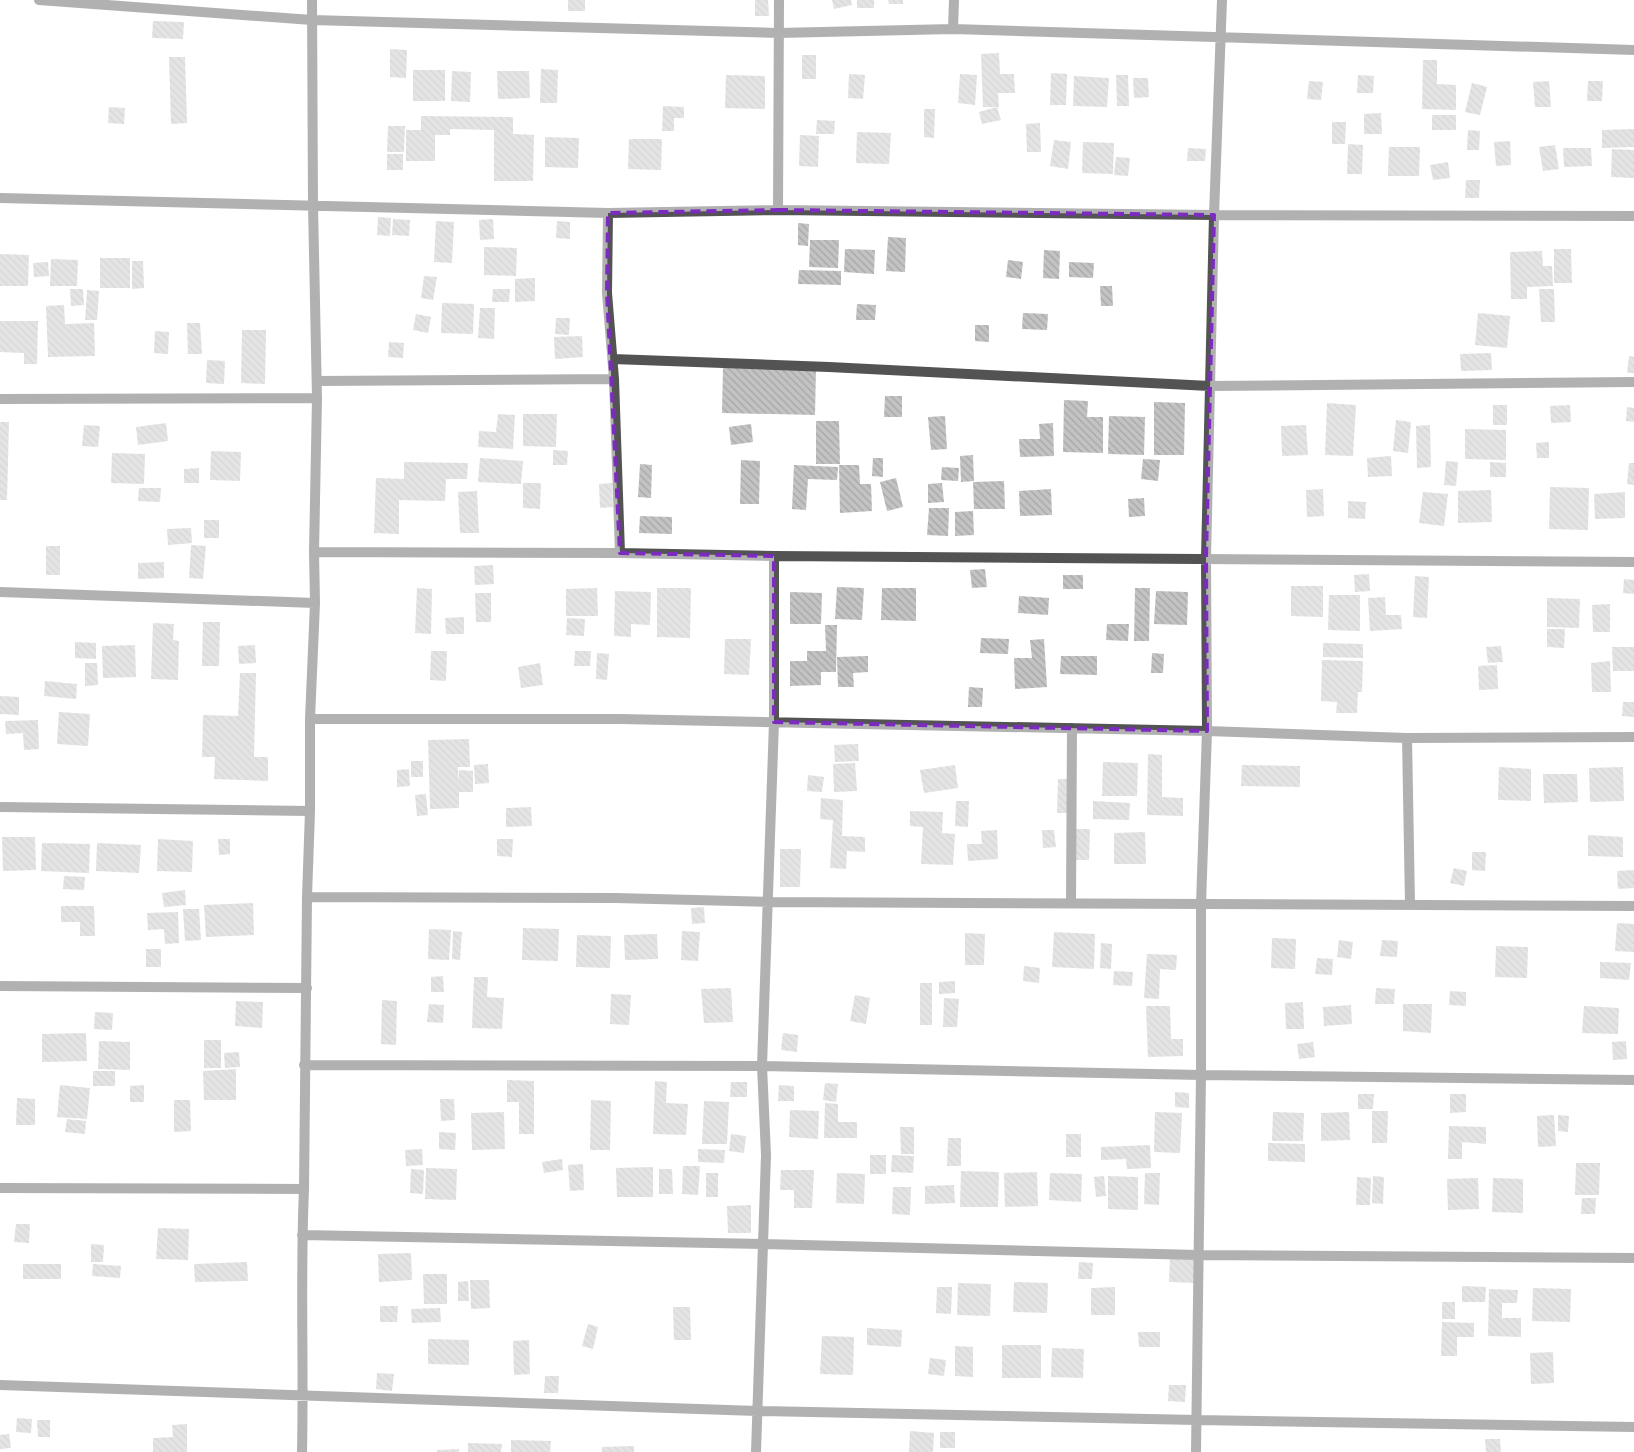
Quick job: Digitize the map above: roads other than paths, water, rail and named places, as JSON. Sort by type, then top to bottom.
[{"type":"street","points":[[39,0],[312,20],[778,32],[953,29],[1634,50]]},
{"type":"street","points":[[302,1452],[304,1065],[307,988],[310,719],[315,603],[317,398],[313,205],[312,0]]},
{"type":"street","points":[[778,210],[779,0]]},
{"type":"street","points":[[953,29],[954,0]]},
{"type":"street","points":[[1196,1452],[1201,1075],[1201,904],[1207,731],[1206,558],[1214,215],[1222,0]]},
{"type":"street","points":[[0,198],[608,213],[778,210],[1214,215],[1634,216]]},
{"type":"street","points":[[608,213],[607,293],[613,359],[620,553]]},
{"type":"street","points":[[613,359],[839,367],[1210,386],[1634,382]]},
{"type":"street","points":[[317,381],[614,379]]},
{"type":"street","points":[[0,399],[317,398]]},
{"type":"street","points":[[314,552],[1634,562]]},
{"type":"street","points":[[756,1452],[766,1155],[762,1066],[774,722],[774,556]]},
{"type":"street","points":[[0,592],[315,603]]},
{"type":"street","points":[[310,719],[620,719],[1207,731],[1407,738],[1634,737]]},
{"type":"street","points":[[1071,903],[1072,728]]},
{"type":"street","points":[[1407,738],[1410,904]]},
{"type":"street","points":[[0,807],[310,811]]},
{"type":"street","points":[[307,897],[615,898],[769,902],[1634,906]]},
{"type":"street","points":[[0,986],[307,988]]},
{"type":"street","points":[[304,1065],[762,1066],[1201,1075],[1634,1080]]},
{"type":"street","points":[[0,1188],[304,1189]]},
{"type":"street","points":[[302,1235],[1198,1255],[1634,1258]]},
{"type":"street","points":[[0,1385],[757,1411],[1634,1427]]}]
